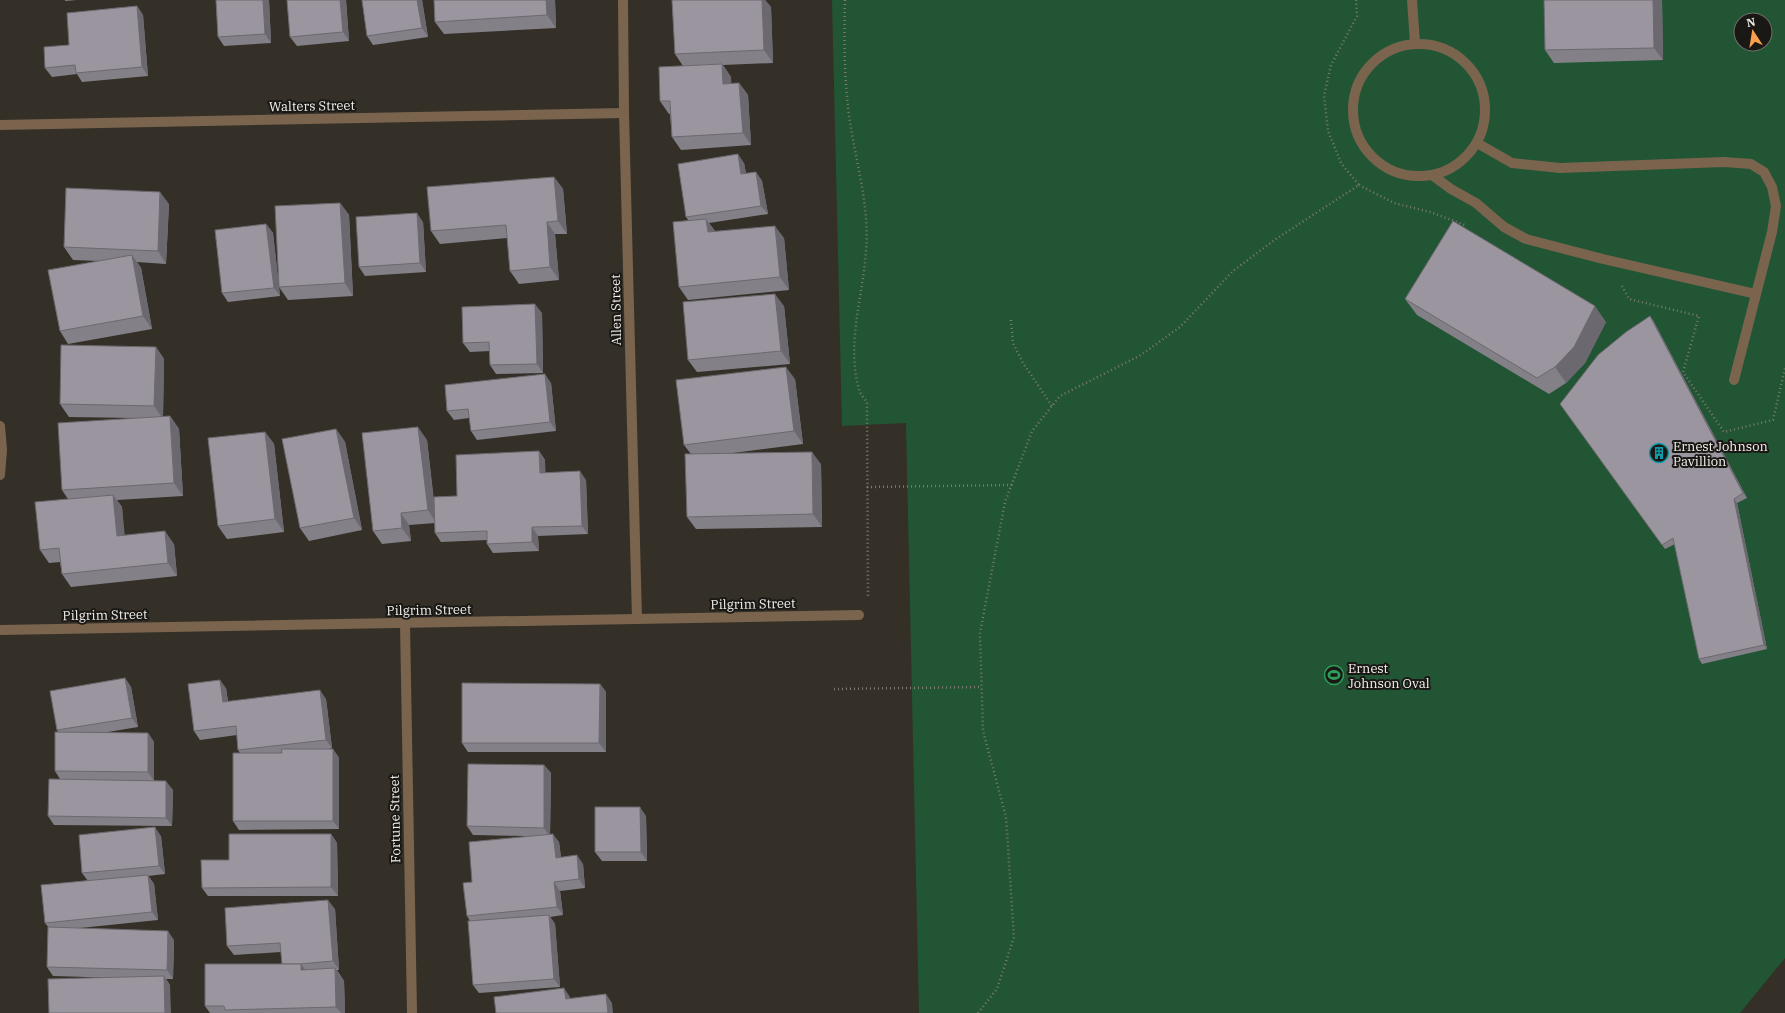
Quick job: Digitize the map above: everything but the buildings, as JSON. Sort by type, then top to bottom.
[{"type":"street","name":"Allen Street","points":[[623,0],[624,113],[637,619]]},
{"type":"street","points":[[1412,0],[1415,43]]},
{"type":"street","points":[[1415,43],[1431,44],[1446,49],[1460,57],[1471,68],[1480,82],[1484,97],[1486,113],[1483,128],[1477,143],[1458,164],[1445,171],[1432,175],[1415,176],[1398,173],[1383,166],[1370,155],[1360,142],[1354,126],[1352,110],[1360,77],[1370,64],[1383,53],[1398,46],[1415,43]]},
{"type":"street","name":"Walters Street","points":[[0,125],[624,113]]},
{"type":"street","points":[[1477,143],[1512,163],[1560,168],[1724,162],[1751,164],[1764,172],[1772,187],[1776,206],[1772,232],[1734,380]]},
{"type":"street","points":[[1432,175],[1451,189],[1476,203],[1504,227],[1526,239],[1603,259],[1756,294]]},
{"type":"street","points":[[0,426],[2,450],[0,475]]},
{"type":"street","name":"Pilgrim Street","points":[[0,630],[859,615]]},
{"type":"street","name":"Fortune Street","points":[[405,624],[412,1013]]},
{"type":"path","points":[[845,0],[844,41],[848,114],[854,151],[864,195],[866,219],[866,250],[856,324],[854,352],[859,391],[867,402],[868,612],[859,615]]},
{"type":"path","points":[[1356,0],[1357,16],[1331,65],[1324,96],[1328,131],[1342,163],[1360,185],[1394,203],[1430,212],[1467,226]]},
{"type":"path","points":[[978,1013],[997,989],[1014,937],[1006,816],[983,731],[980,632],[1005,502],[1032,431],[1060,396],[1147,351],[1180,327],[1233,271],[1276,239],[1360,185]]},
{"type":"path","points":[[1621,285],[1629,299],[1699,316],[1683,372],[1724,432],[1773,420],[1785,368]]},
{"type":"path","points":[[1011,320],[1013,343],[1023,363],[1052,406]]},
{"type":"path","points":[[867,487],[1012,485]]},
{"type":"path","points":[[834,689],[982,687]]},
{"type":"green space","points":[[832,0],[1785,0],[1785,958],[1740,1013],[919,1013],[906,423],[842,426]]},
{"type":"place","name":"Ernest Johnson Pavillion","points":[[1659,453]]},
{"type":"place","name":"Ernest Johnson Oval","points":[[1334,675]]}]
